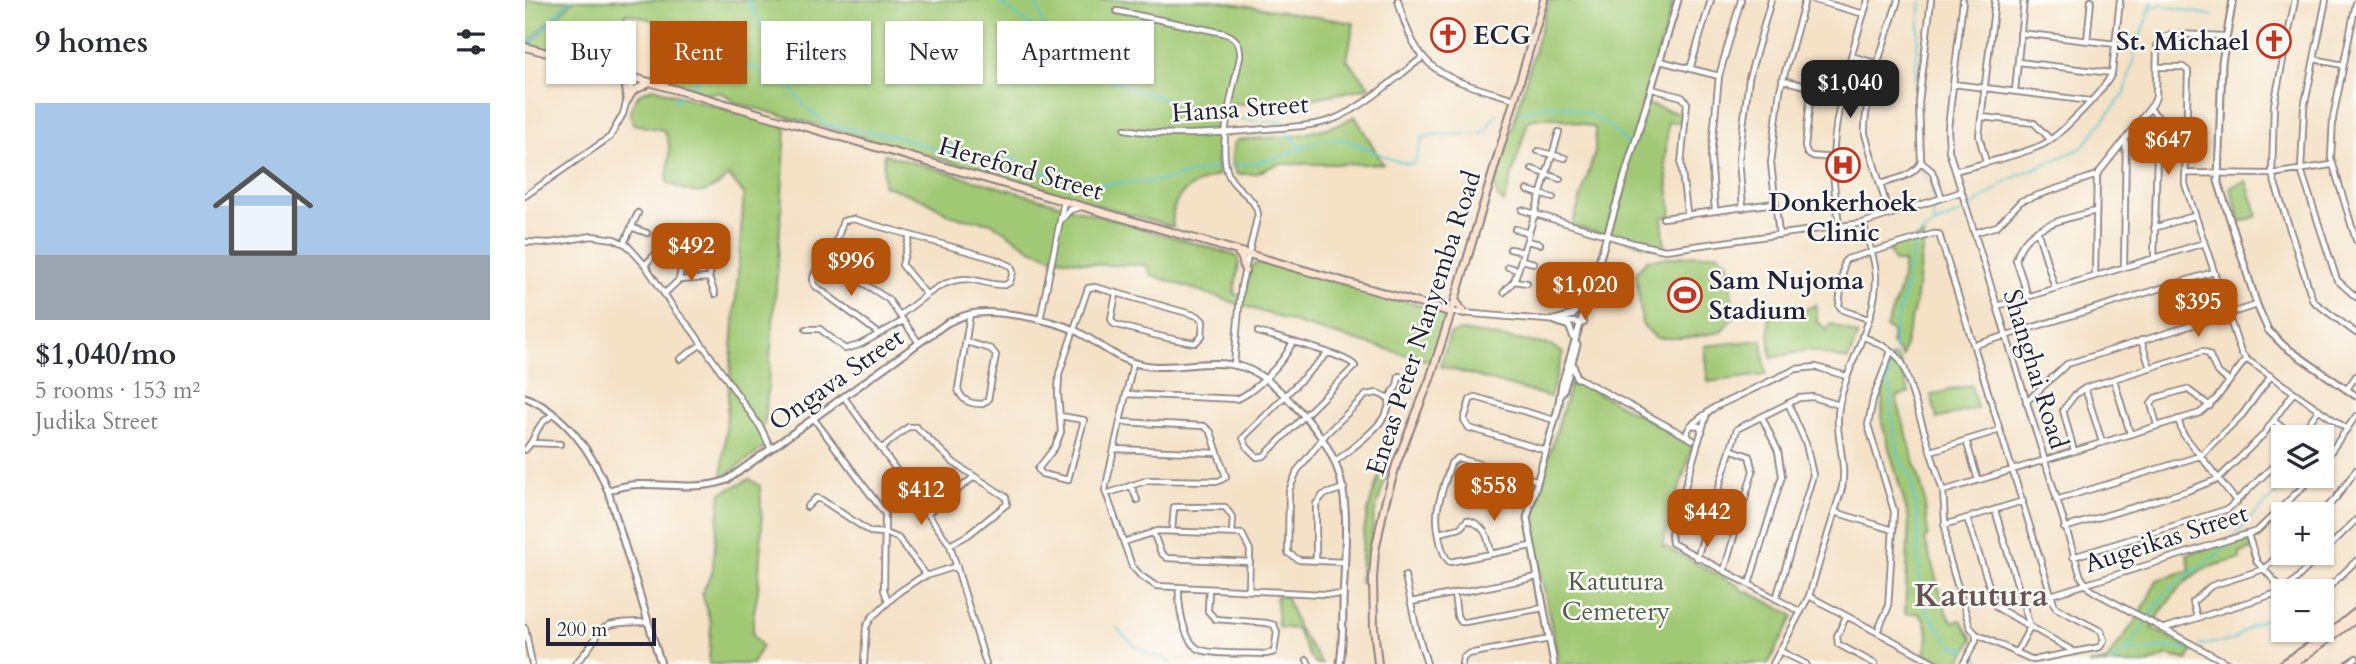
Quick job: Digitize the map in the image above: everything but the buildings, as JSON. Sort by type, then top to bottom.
[{"type":"main road","name":"Eneas Peter Nanyemba Road","points":[[1378,664],[1373,589],[1375,551],[1381,518],[1397,462],[1430,380],[1544,0]]},
{"type":"main road","name":"Hereford Street","points":[[525,47],[546,53]]},
{"type":"main road","name":"Hereford Street","points":[[636,78],[1249,254],[1381,288],[1450,312]]},
{"type":"main road","points":[[624,84],[627,100]]},
{"type":"main road","name":"Hereford Street","points":[[652,84],[692,94]]},
{"type":"main road","points":[[627,100],[637,88],[652,84]]},
{"type":"main road","points":[[1229,247],[1240,254],[1245,271]]},
{"type":"main road","points":[[1245,271],[1258,256]]},
{"type":"main road","points":[[1455,300],[1464,313]]},
{"type":"main road","points":[[2334,626],[2356,612]]},
{"type":"main road","points":[[2293,664],[2356,619]]},
{"type":"main road","points":[[2283,664],[2312,642]]},
{"type":"street","points":[[1398,0],[1406,30],[1422,58],[1432,67],[1451,79],[1515,99]]},
{"type":"street","points":[[1554,664],[1527,513],[1678,0]]},
{"type":"street","points":[[1690,69],[1711,0]]},
{"type":"street","points":[[1715,210],[1711,162],[1719,76],[1741,0]]},
{"type":"street","points":[[1743,208],[1739,159],[1749,78],[1772,0]]},
{"type":"street","points":[[1779,235],[1771,163],[1782,80],[1805,0]]},
{"type":"street","points":[[1814,0],[1864,14]]},
{"type":"street","points":[[1837,6],[1839,0]]},
{"type":"street","points":[[1839,227],[1833,158],[1842,92],[1868,0]]},
{"type":"street","points":[[1889,214],[1865,130],[1870,94],[1898,0]]},
{"type":"street","points":[[1880,184],[1909,174],[1917,169],[1921,162],[1919,103],[1931,0]]},
{"type":"street","name":"Shanghai Road","points":[[1962,0],[1948,139],[1961,192],[2043,461],[2073,556],[2085,584]]},
{"type":"street","points":[[1986,162],[1979,140],[1995,0]]},
{"type":"street","points":[[2015,91],[2024,0]]},
{"type":"street","points":[[2087,41],[2091,0]]},
{"type":"street","points":[[1955,171],[2041,145],[2092,101],[2112,73],[2120,0]]},
{"type":"street","points":[[2233,0],[2221,71],[2217,174],[2257,304],[2276,339],[2356,396]]},
{"type":"street","points":[[2295,0],[2274,109],[2272,174],[2313,302],[2356,333]]},
{"type":"street","points":[[2326,0],[2303,113],[2301,170],[2337,280],[2356,297]]},
{"type":"street","points":[[2356,3],[2333,118],[2332,165],[2356,240]]},
{"type":"street","points":[[1117,11],[1224,33],[1235,39],[1241,50],[1226,132],[1226,162],[1231,181],[1249,196],[1257,208],[1258,219],[1239,304],[1234,365]]},
{"type":"street","points":[[2021,33],[2116,44]]},
{"type":"street","points":[[1974,233],[1997,226],[2021,201],[2097,175],[2150,109],[2155,97],[2157,46],[2165,36],[2225,36]]},
{"type":"street","points":[[1851,56],[1879,64]]},
{"type":"street","name":"Hansa Street","points":[[1125,129],[1157,133],[1226,132],[1288,127],[1334,119],[1358,106],[1422,58]]},
{"type":"street","points":[[2314,59],[2343,65]]},
{"type":"street","points":[[1660,61],[1719,76]]},
{"type":"street","points":[[2018,62],[2112,73]]},
{"type":"street","points":[[2157,66],[2183,67],[2188,71],[2185,184],[2240,351],[2246,359],[2347,429]]},
{"type":"street","points":[[1782,80],[1806,86],[1811,90],[1805,147],[1807,153],[1811,156],[1833,158]]},
{"type":"street","points":[[525,195],[607,141],[619,123],[631,84]]},
{"type":"street","points":[[1953,84],[2092,101]]},
{"type":"street","points":[[1652,89],[1682,97],[1687,103],[1681,164],[1687,213]]},
{"type":"street","points":[[2150,109],[2158,117],[2154,259]]},
{"type":"street","points":[[1982,117],[2034,123],[2050,139]]},
{"type":"street","points":[[1504,292],[1514,281],[1518,271],[1559,132]]},
{"type":"street","points":[[2124,267],[2126,138]]},
{"type":"street","points":[[1538,151],[1565,158]]},
{"type":"street","points":[[1921,162],[1932,172],[1942,198]]},
{"type":"street","points":[[2185,173],[2272,174],[2332,165]]},
{"type":"street","points":[[1532,169],[1560,179]]},
{"type":"street","points":[[2095,276],[2097,175]]},
{"type":"street","points":[[1527,190],[1553,198]]},
{"type":"street","points":[[1522,210],[1665,250],[1863,223],[1961,192]]},
{"type":"street","points":[[1040,320],[1064,201]]},
{"type":"street","points":[[1663,218],[1775,203]]},
{"type":"street","points":[[1061,222],[1070,210],[1086,207]]},
{"type":"street","points":[[2028,296],[2015,260],[2018,253],[2037,230],[2045,225],[2096,211]]},
{"type":"street","points":[[624,243],[638,213]]},
{"type":"street","points":[[2154,228],[2194,216]]},
{"type":"street","points":[[878,333],[814,285],[814,274],[830,261],[845,219],[1006,262],[1011,266],[1013,272],[1010,282],[1005,285],[965,279],[950,282],[926,295],[900,315]]},
{"type":"street","points":[[1773,664],[1809,596],[1844,474],[1838,427],[1839,405],[1846,376],[1874,302],[1876,278],[1863,223]]},
{"type":"street","points":[[631,227],[647,233]]},
{"type":"street","points":[[1515,229],[1529,233]]},
{"type":"street","points":[[2037,230],[2056,288]]},
{"type":"street","points":[[1861,336],[1898,356],[1904,368],[1943,491],[1947,553],[1970,627],[1976,634],[2033,660],[2099,647],[2104,640],[2101,631],[2056,608],[1941,235],[1933,234],[1843,262],[1838,304],[1843,310],[1868,319]]},
{"type":"street","points":[[910,235],[902,265],[926,295]]},
{"type":"street","points":[[525,242],[550,243],[591,236],[624,243],[645,265],[702,344],[754,419],[771,449]]},
{"type":"street","points":[[1527,241],[1540,244]]},
{"type":"street","points":[[1997,306],[2204,243]]},
{"type":"street","points":[[645,265],[661,248],[669,246]]},
{"type":"street","points":[[1510,249],[1523,252]]},
{"type":"street","points":[[664,294],[679,280],[684,253]]},
{"type":"street","points":[[1521,260],[1534,263]]},
{"type":"street","points":[[830,261],[881,293],[920,344]]},
{"type":"street","points":[[712,266],[709,278],[715,294]]},
{"type":"street","points":[[1507,267],[1518,271]]},
{"type":"street","points":[[1975,345],[2214,272]]},
{"type":"street","points":[[679,280],[709,278]]},
{"type":"street","points":[[1514,281],[1527,283]]},
{"type":"street","points":[[1060,416],[1084,420],[1068,480],[1042,474],[1038,469],[1061,432],[1058,394],[1059,374],[1088,288],[1095,287],[1198,316],[1203,326],[1200,341],[1195,343],[1165,339],[1114,324],[1111,319],[1116,294]]},
{"type":"street","points":[[1555,320],[1573,315],[1583,306],[1591,290]]},
{"type":"street","points":[[2026,402],[2067,364],[2257,304]]},
{"type":"street","name":"Ongava Street","points":[[608,491],[623,486],[713,484],[734,475],[947,323],[970,314],[990,312],[1040,320],[1075,330],[1113,354],[1133,363],[1153,367],[1209,362],[1234,365],[1248,369],[1286,396],[1323,438],[1336,461],[1346,504],[1340,664]]},
{"type":"street","name":"Hereford Street","points":[[1450,312],[1582,323]]},
{"type":"street","points":[[966,342],[991,348],[996,355],[988,400],[983,404],[963,399],[958,389],[970,314]]},
{"type":"street","points":[[1555,320],[1569,326],[1575,341]]},
{"type":"street","points":[[806,329],[820,329],[845,349],[853,348],[903,321]]},
{"type":"street","points":[[1558,408],[1582,323]]},
{"type":"street","points":[[1258,332],[1328,353],[1350,361],[1355,366],[1264,456],[1257,457],[1244,443],[1243,438],[1328,353]]},
{"type":"street","points":[[2141,340],[2150,368]]},
{"type":"street","points":[[1126,394],[1237,399],[1249,393],[1284,358],[1291,343]]},
{"type":"street","points":[[680,359],[702,344]]},
{"type":"street","points":[[1877,632],[1888,608],[1894,507],[1868,425],[1873,399],[1891,351]]},
{"type":"street","points":[[2074,451],[2063,410],[2076,394],[2085,388],[2205,351],[2211,357],[2217,372],[2229,381]]},
{"type":"street","points":[[1943,491],[2198,414],[2210,406],[2246,359]]},
{"type":"street","points":[[1573,362],[1577,378]]},
{"type":"street","points":[[1133,363],[1106,484],[1132,566],[1144,579],[1156,586],[1343,595]]},
{"type":"street","points":[[1673,428],[1682,431],[1720,404],[1797,369],[1816,367],[1846,376]]},
{"type":"street","points":[[1568,372],[1673,428],[1691,439],[1697,447]]},
{"type":"street","points":[[1336,461],[1383,420],[1390,407],[1389,398],[1397,386],[1399,376]]},
{"type":"street","points":[[2056,500],[2200,456],[2242,415],[2271,376]]},
{"type":"street","points":[[2347,389],[2356,376]]},
{"type":"street","points":[[1566,385],[1570,379],[1577,378]]},
{"type":"street","points":[[2114,380],[2130,433]]},
{"type":"street","points":[[2085,388],[2102,442]]},
{"type":"street","points":[[2157,425],[2151,402],[2155,398],[2184,389],[2192,391],[2210,406]]},
{"type":"street","points":[[2064,528],[2218,479],[2274,422],[2294,392]]},
{"type":"street","points":[[1344,562],[1297,559],[1288,553],[1289,491],[1297,471],[1323,438],[1366,396],[1377,393],[1389,398]]},
{"type":"street","points":[[525,397],[554,414],[578,439],[603,478],[661,664]]},
{"type":"street","points":[[844,397],[950,545],[986,664]]},
{"type":"street","points":[[1545,450],[1469,428],[1464,420],[1470,400],[1475,397],[1554,420]]},
{"type":"street","points":[[1697,558],[1737,429],[1799,398],[1811,397],[1839,405]]},
{"type":"street","points":[[1776,598],[1813,473],[1806,444],[1788,403]]},
{"type":"street","points":[[2307,425],[2319,409]]},
{"type":"street","points":[[1707,413],[1671,537],[1675,546],[1801,612]]},
{"type":"street","points":[[525,450],[532,443],[541,422],[554,414]]},
{"type":"street","points":[[2334,447],[2356,416]]},
{"type":"street","points":[[1749,584],[1782,476],[1778,451],[1762,417]]},
{"type":"street","points":[[814,418],[885,514],[884,590],[888,601]]},
{"type":"street","points":[[2178,419],[2183,434],[2237,502]]},
{"type":"street","points":[[1107,494],[1148,480],[1223,480],[1226,475],[1211,432],[1204,426],[1120,422]]},
{"type":"street","points":[[2274,422],[2278,425]]},
{"type":"street","points":[[881,449],[908,427],[916,426],[940,452],[1006,498],[1008,501],[968,535],[950,545]]},
{"type":"street","points":[[1689,427],[1699,426],[1702,435]]},
{"type":"street","points":[[1689,427],[1691,439]]},
{"type":"street","points":[[1931,452],[2000,430]]},
{"type":"street","points":[[1691,439],[1702,435]]},
{"type":"street","points":[[1966,440],[1978,480]]},
{"type":"street","points":[[532,443],[560,444]]},
{"type":"street","points":[[1114,449],[1218,453]]},
{"type":"street","points":[[1724,571],[1753,471],[1749,456],[1730,449]]},
{"type":"street","points":[[1531,546],[1450,562],[1444,557],[1439,533],[1438,507],[1451,463],[1455,459],[1536,481]]},
{"type":"street","points":[[2073,556],[2225,510],[2271,469]]},
{"type":"street","points":[[2332,502],[2356,470]]},
{"type":"street","points":[[927,514],[974,477]]},
{"type":"street","points":[[603,478],[611,485],[623,486]]},
{"type":"street","points":[[1131,485],[1137,499]]},
{"type":"street","points":[[612,503],[614,493],[623,486]]},
{"type":"street","points":[[1316,560],[1316,504],[1323,495],[1343,488]]},
{"type":"street","name":"Augeikas Street","points":[[2052,595],[2248,535],[2265,526],[2302,488]]},
{"type":"street","points":[[807,508],[816,498],[870,532],[885,533],[898,538],[926,575]]},
{"type":"street","points":[[1944,525],[2023,501]]},
{"type":"street","points":[[1172,531],[1174,507],[1217,506],[1226,507],[1231,514],[1233,533]]},
{"type":"street","points":[[1995,510],[2030,627],[2016,653]]},
{"type":"street","points":[[1835,512],[1893,530]]},
{"type":"street","points":[[1967,518],[1994,604],[2073,652]]},
{"type":"street","points":[[1439,533],[1460,528],[1467,520],[1476,523],[1487,534],[1491,553]]},
{"type":"street","points":[[2297,579],[2356,520]]},
{"type":"street","points":[[1123,542],[1153,532],[1172,531],[1233,533],[1245,536],[1251,562],[1249,590]]},
{"type":"street","points":[[1153,532],[1161,553],[1167,558],[1251,562]]},
{"type":"street","points":[[2248,535],[2257,562],[2274,579]]},
{"type":"street","points":[[2334,582],[2356,561]]},
{"type":"street","points":[[2197,617],[2193,602],[2209,587],[2264,569],[2271,562]]},
{"type":"street","points":[[865,664],[867,624],[888,601],[926,575],[957,566]]},
{"type":"street","points":[[1405,576],[1427,664]]},
{"type":"street","points":[[1411,602],[1537,577]]},
{"type":"street","points":[[2085,584],[2100,595],[2229,664]]},
{"type":"street","points":[[1179,587],[1178,604],[1188,636],[1197,649],[1266,654],[1274,652],[1277,632],[1274,625],[1267,622],[1215,619],[1208,611],[1209,589]]},
{"type":"street","points":[[1454,593],[1457,616],[1461,622],[1543,608]]},
{"type":"street","points":[[2162,629],[2271,595]]},
{"type":"street","points":[[1809,596],[1937,664]]},
{"type":"street","points":[[1846,617],[1837,636],[1838,644],[1875,664]]},
{"type":"street","points":[[575,664],[604,626],[618,622],[648,622]]},
{"type":"street","points":[[525,628],[531,664]]},
{"type":"street","points":[[1974,664],[1965,662],[1976,641],[1976,634]]},
{"type":"street","points":[[1462,664],[1463,658],[1468,654],[1550,639]]},
{"type":"street","points":[[1780,651],[1806,664]]},
{"type":"street","points":[[2347,664],[2356,658]]},
{"type":"street","points":[[525,661],[531,664]]},
{"type":"green space","points":[[525,0],[570,0],[549,21],[546,21],[546,25],[526,45]]},
{"type":"green space","points":[[573,0],[1213,0],[1354,23],[1347,60],[1370,87],[1281,105],[1223,103],[1217,139],[1218,175],[1183,192],[1174,206],[1173,227],[920,153],[736,103],[718,92],[704,94],[671,84],[747,84],[747,21],[655,21],[626,13],[624,21],[552,21]]},
{"type":"green space","points":[[1549,0],[1674,0],[1643,103],[1681,114],[1681,122],[1668,122],[1665,162],[1672,215],[1662,217],[1665,250],[1572,226],[1595,152],[1595,128],[1587,125],[1553,118],[1528,121],[1504,203],[1497,196],[1495,188]]},
{"type":"green space","points":[[546,28],[546,49],[529,45]]},
{"type":"green space","points":[[653,88],[786,127],[765,421],[761,428],[768,445],[722,478],[744,194],[729,176],[713,188],[699,192],[685,190],[667,182],[668,142],[663,130],[633,124],[630,110],[639,94]]},
{"type":"green space","points":[[1355,116],[1383,164],[1278,164],[1255,174],[1237,174],[1235,170],[1232,152],[1237,140],[1295,136],[1338,125]]},
{"type":"green space","points":[[884,154],[1232,254],[1238,258],[1239,263],[1234,294],[1244,297],[1251,267],[1258,262],[1435,310],[1443,315],[1443,325],[1432,362],[1305,326],[1151,275],[1146,265],[1101,265],[1052,257],[1031,249],[992,223],[952,216],[925,200],[883,185]]},
{"type":"green space","points":[[2246,181],[2258,216],[2241,222],[2230,187]]},
{"type":"green space","points":[[1924,236],[1915,304],[1902,357],[1892,344],[1892,331],[1886,328],[1900,289],[1904,262],[1894,262],[1888,248]]},
{"type":"green space","name":"Sam Nujoma Stadium","points":[[1717,253],[1728,262],[1734,317],[1720,332],[1687,338],[1656,338],[1642,324],[1636,272],[1647,260]]},
{"type":"green space","points":[[1816,304],[1817,321],[1827,330],[1830,323],[1858,335],[1848,360],[1809,350],[1771,358],[1768,314],[1803,311]]},
{"type":"green space","points":[[1461,331],[1550,345],[1563,353],[1550,397],[1440,366],[1450,334]]},
{"type":"green space","points":[[1762,340],[1766,375],[1708,382],[1705,346]]},
{"type":"green space","points":[[1895,356],[1900,363],[1909,393],[1896,397],[1924,495],[1928,535],[1925,540],[1946,612],[1953,622],[1961,620],[1973,639],[1959,664],[1945,664],[1924,653],[1928,637],[1925,622],[1918,613],[1905,614],[1909,519],[1882,423],[1883,382],[1890,358]]},
{"type":"green space","name":"Katutura Cemetery","points":[[1575,381],[1691,443],[1662,545],[1739,586],[1744,592],[1747,591],[1791,614],[1793,617],[1768,664],[1559,664],[1532,531],[1532,512],[1571,383]]},
{"type":"green space","points":[[1971,385],[1977,408],[1937,419],[1931,395]]},
{"type":"green space","points":[[1383,467],[1389,467],[1374,515],[1366,584],[1360,583],[1365,524]]},
{"type":"green space","points":[[750,479],[760,486],[762,526],[753,635],[762,646],[752,664],[709,664],[711,624],[702,593],[712,573],[721,493]]},
{"type":"green space","points":[[2248,535],[2253,549],[2240,553],[2240,559],[2212,566],[2196,574],[2174,595],[2152,628],[2193,650],[2187,660],[2167,655],[2148,664],[2088,664],[2106,661],[2139,616],[2157,580],[2190,570],[2187,554]]},
{"type":"green space","points":[[1276,596],[1286,596],[1298,628],[1322,664],[1316,664],[1309,655],[1296,629],[1278,627]]},
{"type":"waterway","points":[[529,44],[571,0]]},
{"type":"waterway","points":[[748,0],[767,35],[784,79],[808,110],[828,125],[899,137],[942,151],[991,157],[1007,156],[1037,170],[1090,185],[1160,181],[1223,166]]},
{"type":"waterway","points":[[995,0],[1048,37],[1060,52],[1079,65],[1134,90],[1225,116]]},
{"type":"waterway","points":[[1035,0],[1042,21]]},
{"type":"waterway","points":[[1917,163],[1914,85],[1921,0]]},
{"type":"waterway","points":[[1970,208],[2010,179],[2082,148],[2125,93],[2136,49],[2153,0]]},
{"type":"waterway","points":[[2151,9],[2161,5],[2213,16]]},
{"type":"waterway","points":[[690,89],[702,75],[751,67],[761,71]]},
{"type":"waterway","points":[[674,100],[680,97]]},
{"type":"waterway","points":[[1520,113],[1535,107],[1551,106],[1580,111],[1608,126],[1631,147]]},
{"type":"waterway","points":[[1229,166],[1270,160],[1324,139],[1351,142],[1391,159],[1412,164],[1422,138],[1439,134],[1482,134],[1498,114]]},
{"type":"waterway","points":[[1231,117],[1265,122],[1284,121],[1285,125]]},
{"type":"waterway","points":[[1288,130],[1302,148]]},
{"type":"waterway","points":[[1919,168],[1932,187],[1933,198]]},
{"type":"waterway","points":[[1933,204],[1933,222]]},
{"type":"waterway","points":[[1920,235],[1964,211]]},
{"type":"waterway","points":[[1895,350],[1895,325],[1918,240]]},
{"type":"waterway","points":[[1888,378],[1894,356]]},
{"type":"waterway","points":[[1886,375],[1891,390],[1890,409],[1897,449],[1911,478],[1918,525],[1919,592],[1929,615],[1952,645],[1966,650]]},
{"type":"waterway","points":[[2235,536],[2281,488]]},
{"type":"waterway","points":[[2149,618],[2167,593],[2231,543]]},
{"type":"waterway","points":[[2199,645],[2232,641],[2250,626],[2271,617]]},
{"type":"waterway","points":[[2126,651],[2146,623]]},
{"type":"waterway","points":[[1117,628],[1141,650],[1164,658],[1171,664]]},
{"type":"waterway","points":[[2124,653],[2190,647]]},
{"type":"waterway","points":[[1972,653],[1983,664]]},
{"type":"waterway","points":[[2109,664],[2122,654]]},
{"type":"place","name":"ECG","points":[[1448,35]]},
{"type":"place","name":"St. Michael","points":[[2274,41]]},
{"type":"place","name":"Donkerhoek Clinic","points":[[1843,165]]},
{"type":"place","name":"Sam Nujoma Stadium","points":[[1685,295]]},
{"type":"district","name":"Katutura","points":[[1981,594]]}]
